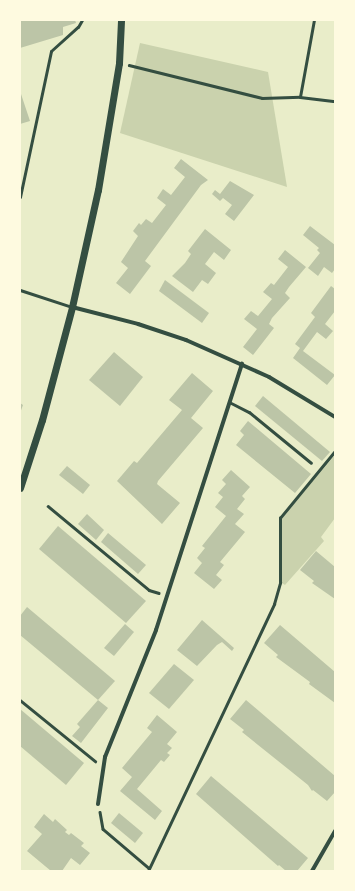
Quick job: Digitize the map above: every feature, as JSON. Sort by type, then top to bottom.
[{"type":"street","points":[[20,488],[42,420],[72,308],[98,190],[119,63],[121,20]]},
{"type":"street","points":[[72,308],[145,326],[242,364],[296,392],[335,416]]},
{"type":"street","points":[[98,804],[105,757],[156,630],[231,403],[242,364]]},
{"type":"street","points":[[312,871],[335,831]]},
{"type":"lane","points":[[20,197],[52,51],[78,27],[82,20]]},
{"type":"lane","points":[[20,290],[72,308]]},
{"type":"lane","points":[[231,403],[249,412],[311,463]]},
{"type":"path","points":[[300,97],[314,20]]},
{"type":"path","points":[[119,63],[262,98],[300,97],[335,101]]},
{"type":"path","points":[[98,804],[103,829],[149,869],[274,604],[280,583],[280,518],[335,451]]},
{"type":"path","points":[[48,506],[149,590],[167,595]]},
{"type":"path","points":[[20,700],[103,768]]},
{"type":"green space","points":[[140,43],[268,72],[287,187],[120,133]]},
{"type":"green space","points":[[335,455],[335,518],[321,537],[324,541],[285,585],[282,583],[281,519]]},
{"type":"building","points":[[20,20],[75,20],[76,23],[63,27],[63,35],[20,48]]},
{"type":"building","points":[[20,91],[30,121],[20,124]]},
{"type":"building","points":[[181,159],[208,180],[201,185],[145,261],[151,266],[130,294],[116,283],[128,268],[121,262],[138,236],[133,231],[139,223],[141,225],[146,219],[152,223],[166,205],[157,198],[163,189],[171,195],[185,177],[174,168]]},
{"type":"building","points":[[230,181],[254,195],[234,221],[225,214],[232,205],[223,198],[220,201],[212,194],[215,190],[220,194]]},
{"type":"building","points":[[310,226],[335,245],[335,269],[332,273],[324,267],[318,276],[308,268],[320,253],[317,250],[319,248],[303,235]]},
{"type":"building","points":[[205,229],[231,250],[224,260],[214,252],[205,264],[216,273],[208,284],[202,280],[193,292],[172,276],[185,263],[191,254],[188,251]]},
{"type":"building","points":[[285,250],[306,267],[285,293],[290,298],[272,318],[269,324],[274,328],[253,355],[243,347],[257,329],[244,319],[251,311],[258,316],[272,299],[263,292],[271,283],[274,285],[288,267],[278,259]]},
{"type":"building","points":[[165,280],[209,313],[202,323],[159,291]]},
{"type":"building","points":[[331,286],[335,289],[335,311],[325,324],[333,331],[326,339],[317,332],[303,351],[335,375],[327,385],[293,358],[300,348],[295,344],[315,317],[311,313]]},
{"type":"building","points":[[114,352],[143,377],[120,406],[89,380]]},
{"type":"building","points":[[192,373],[213,391],[191,418],[203,428],[158,481],[157,484],[180,503],[162,524],[117,481],[134,461],[137,463],[182,410],[169,400]]},
{"type":"building","points":[[263,396],[330,452],[322,461],[255,406]]},
{"type":"building","points":[[20,403],[23,405],[20,413]]},
{"type":"building","points":[[248,421],[311,474],[295,493],[236,445],[244,435],[240,431]]},
{"type":"building","points":[[67,466],[90,485],[83,494],[59,475]]},
{"type":"building","points":[[231,470],[250,487],[242,496],[245,499],[237,509],[244,514],[235,524],[245,532],[220,562],[224,565],[216,575],[222,580],[214,589],[194,573],[202,563],[197,558],[205,548],[202,546],[226,516],[215,507],[223,497],[218,493],[226,484],[222,480]]},
{"type":"building","points":[[87,514],[104,530],[96,540],[78,524]]},
{"type":"building","points":[[58,526],[146,601],[126,623],[39,549]]},
{"type":"building","points":[[108,533],[146,565],[138,574],[101,542]]},
{"type":"building","points":[[316,551],[335,567],[335,599],[312,583],[314,581],[300,570]]},
{"type":"building","points":[[27,607],[115,681],[98,700],[20,635],[20,616]]},
{"type":"building","points":[[202,620],[234,648],[232,651],[222,642],[217,645],[197,666],[177,650]]},
{"type":"building","points":[[125,624],[134,632],[114,656],[104,648]]},
{"type":"building","points":[[280,625],[335,672],[335,703],[276,657],[278,655],[264,643]]},
{"type":"building","points":[[174,664],[194,680],[169,709],[149,693]]},
{"type":"building","points":[[98,700],[108,708],[81,743],[72,736],[80,727],[77,724]]},
{"type":"building","points":[[246,700],[335,776],[335,792],[327,801],[313,790],[312,791],[308,785],[242,732],[244,730],[230,719]]},
{"type":"building","points":[[20,709],[84,763],[66,785],[20,746]]},
{"type":"building","points":[[157,715],[177,732],[167,744],[172,748],[167,753],[170,755],[164,762],[161,760],[137,789],[162,811],[155,820],[120,791],[132,777],[122,768],[152,732],[147,728]]},
{"type":"building","points":[[211,776],[308,858],[297,871],[286,871],[279,865],[278,866],[196,794]]},
{"type":"building","points":[[119,813],[143,833],[135,843],[111,823]]},
{"type":"building","points":[[44,814],[53,822],[55,819],[67,830],[65,832],[69,835],[71,833],[84,843],[81,846],[90,853],[80,865],[71,858],[62,871],[51,871],[27,851],[42,834],[34,827]]}]
